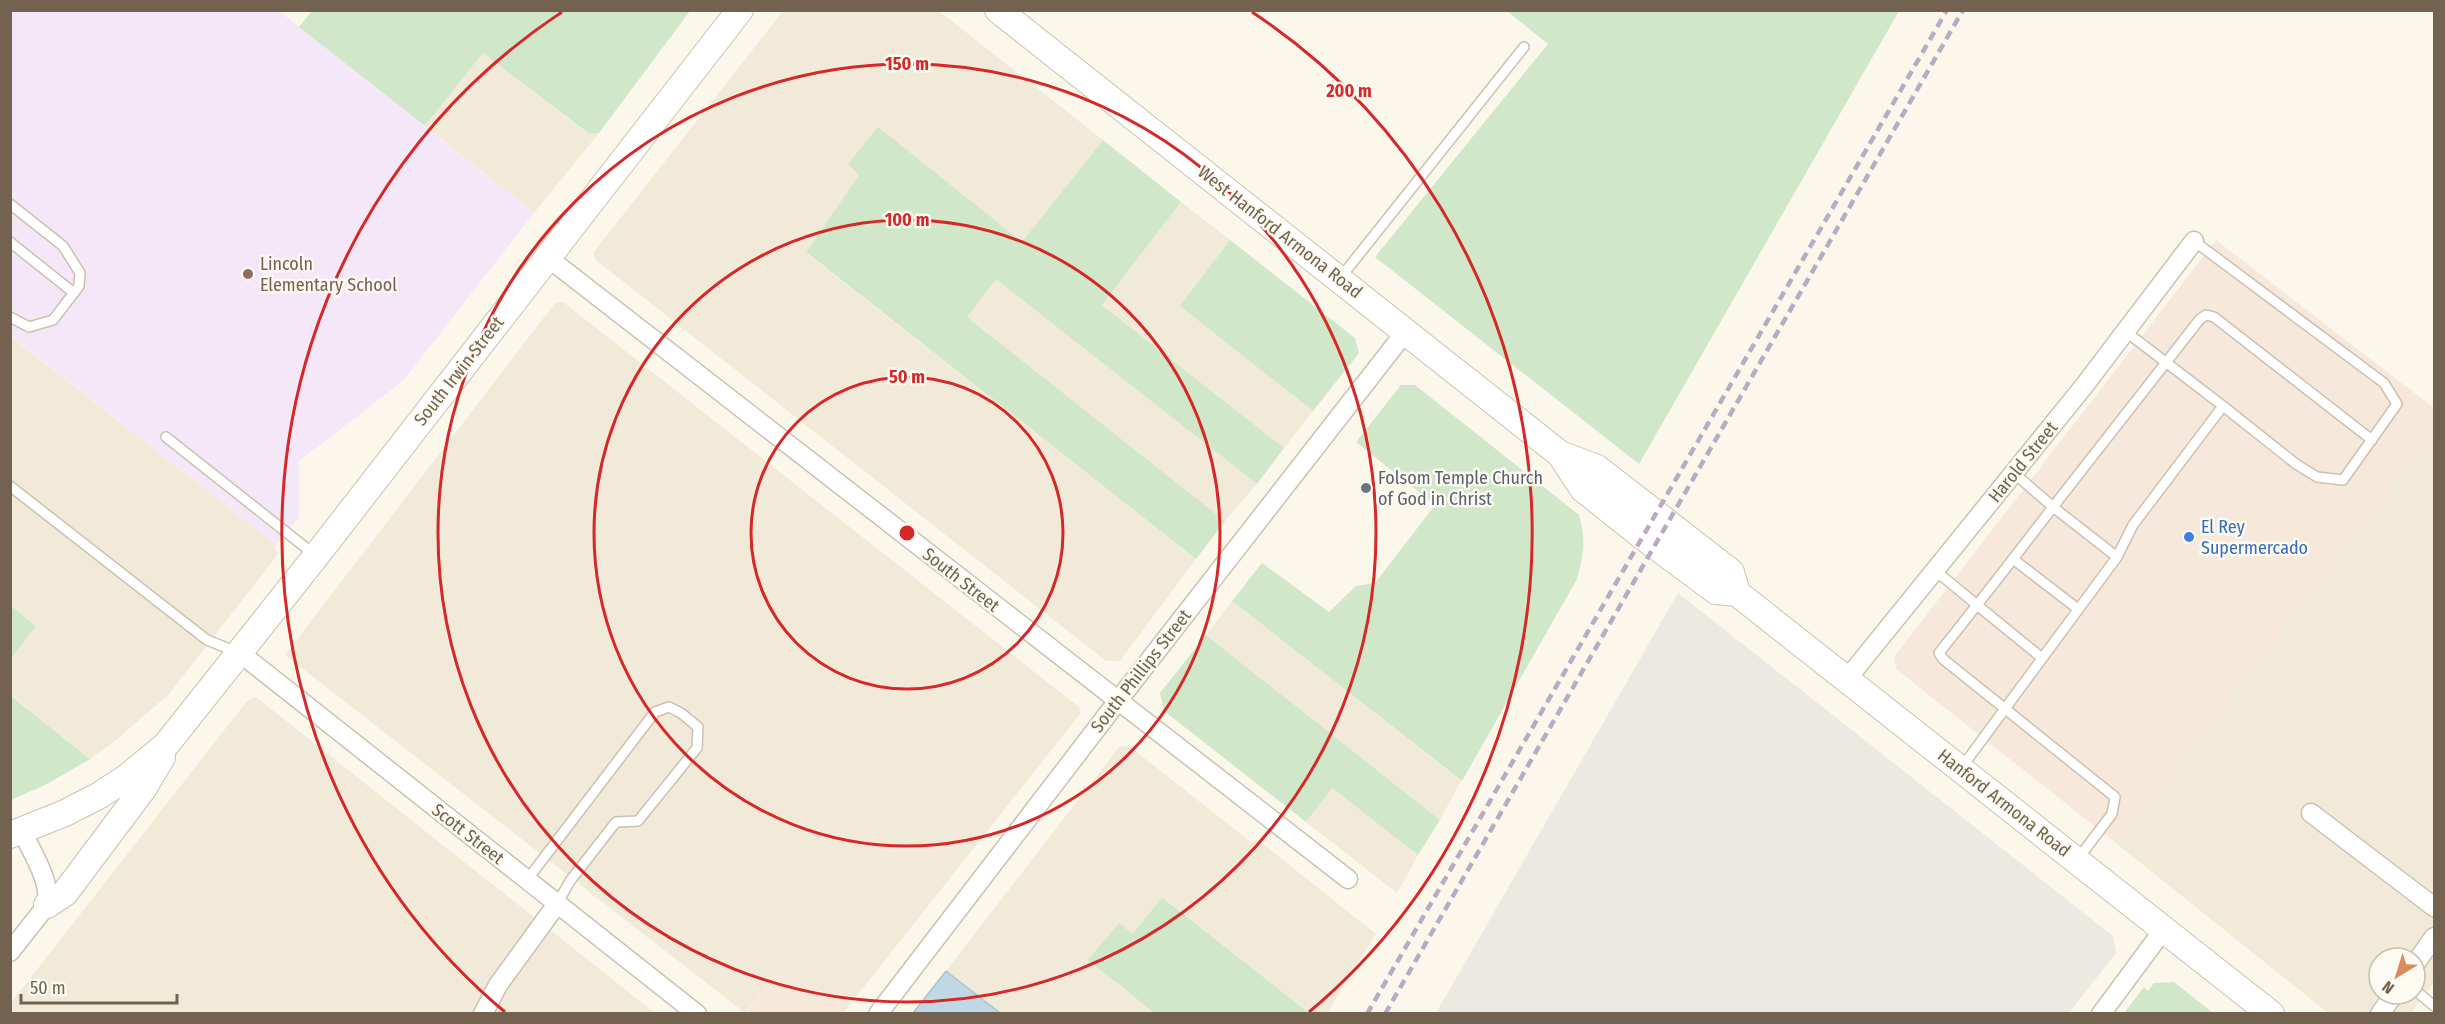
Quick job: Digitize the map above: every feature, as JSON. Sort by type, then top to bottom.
[{"type":"main road","name":"South Irwin Street","points":[[178,731],[740,10]]},
{"type":"main road","name":"West Hanford Armona Road","points":[[998,10],[1560,454]]},
{"type":"main road","name":"Hanford Armona Road","points":[[1560,454],[1583,489],[1642,536],[1716,591],[1737,593],[2271,1014]]},
{"type":"main road","points":[[16,833],[106,791],[155,755],[178,731]]},
{"type":"main road","points":[[47,905],[65,893],[108,836],[143,789],[178,731]]},
{"type":"street","name":"Harold Street","points":[[1847,679],[2014,473],[2194,241]]},
{"type":"street","name":"South Street","points":[[547,257],[1347,879]]},
{"type":"street","name":"South Phillips Street","points":[[878,1014],[1406,331]]},
{"type":"street","name":"Scott Street","points":[[240,653],[697,1014]]},
{"type":"street","points":[[2311,813],[2434,907]]},
{"type":"street","points":[[10,952],[47,905],[47,890],[16,833]]},
{"type":"street","points":[[483,1014],[498,985],[558,904]]},
{"type":"street","points":[[2101,1014],[2164,929]]},
{"type":"lane","points":[[1340,279],[1524,47]]},
{"type":"lane","points":[[10,204],[63,246],[80,273],[79,286],[53,320],[29,327],[10,317]]},
{"type":"lane","points":[[2126,331],[2296,464],[2317,477],[2343,480],[2397,405],[2384,383],[2194,241]]},
{"type":"lane","points":[[10,242],[74,293]]},
{"type":"lane","points":[[2077,860],[2112,814],[2115,796],[1943,659],[1939,653],[2166,362],[2200,319],[2206,315],[2214,317],[2372,440]]},
{"type":"lane","points":[[1960,768],[2117,557],[2133,525],[2223,406]]},
{"type":"lane","points":[[166,437],[316,556]]},
{"type":"lane","points":[[2014,473],[2117,557]]},
{"type":"lane","points":[[10,486],[207,640],[240,653]]},
{"type":"lane","points":[[2013,559],[2078,609]]},
{"type":"lane","points":[[1936,571],[2042,658]]},
{"type":"lane","points":[[527,880],[655,712],[669,707],[681,713],[698,727],[697,748],[638,821],[616,822],[570,881],[558,904]]},
{"type":"shaded area","name":"Lincoln Elementary School","points":[[10,11],[279,11],[534,213],[403,381],[299,461],[299,517],[276,545],[11,336]]},
{"type":"shaded area","points":[[783,11],[939,11],[1103,140],[1023,242],[859,175],[806,253],[1196,559],[1120,661],[1106,661],[597,261],[593,253]]},
{"type":"shaded area","points":[[483,53],[588,134],[599,133],[534,213],[425,126]]},
{"type":"shaded area","points":[[1181,202],[1230,240],[1181,306],[1313,411],[1284,448],[1102,305]]},
{"type":"shaded area","points":[[2216,240],[2434,408],[2434,432],[2117,844],[1896,669],[1894,657]]},
{"type":"shaded area","points":[[996,278],[1257,484],[1225,521],[967,317]]},
{"type":"shaded area","points":[[563,302],[1079,707],[1080,714],[844,1012],[785,964],[745,1013],[285,655],[555,303]]},
{"type":"shaded area","points":[[10,336],[276,545],[274,548],[279,553],[169,694],[115,741],[90,759],[11,695],[11,659],[36,626],[11,606]]},
{"type":"shaded area","points":[[2434,432],[2434,982],[2427,991],[2427,946],[2367,946],[2367,1006],[2416,1006],[2411,1013],[2328,1013],[2117,844]]},
{"type":"shaded area","points":[[1678,593],[2113,936],[2116,953],[2069,1013],[1436,1013]]},
{"type":"shaded area","points":[[1232,601],[1461,781],[1440,820],[1206,635]]},
{"type":"shaded area","points":[[256,697],[655,1013],[11,1014],[10,1004],[247,701]]},
{"type":"shaded area","points":[[1129,746],[1252,843],[1257,839],[1376,934],[1327,1013],[1309,1013],[1163,897],[1113,981],[1154,1013],[1000,1013],[946,971],[1119,747]]},
{"type":"shaded area","points":[[1332,788],[1418,855],[1397,893],[1306,822]]},
{"type":"shaded area","points":[[785,964],[844,1012],[746,1013]]},
{"type":"green space","points":[[312,11],[690,11],[599,133],[589,134],[483,53],[425,126],[299,27]]},
{"type":"green space","points":[[1507,11],[1899,11],[1639,464],[1375,257],[1548,44]]},
{"type":"green space","points":[[878,127],[1022,242],[1103,140],[1181,202],[1102,305],[1284,448],[1257,484],[996,279],[967,317],[1225,521],[1196,559],[806,252],[859,175],[848,164]]},
{"type":"green space","points":[[1230,240],[1355,338],[1359,353],[1313,411],[1180,306]]},
{"type":"green space","points":[[1401,385],[1415,385],[1579,515],[1583,532],[1583,554],[1577,579],[1462,781],[1232,601],[1262,563],[1329,612],[1356,586],[1375,583],[1435,505],[1356,442]]},
{"type":"green space","points":[[11,606],[36,626],[11,659]]},
{"type":"green space","points":[[1206,635],[1440,820],[1418,855],[1332,788],[1306,822],[1164,711],[1160,693]]},
{"type":"green space","points":[[10,695],[90,759],[47,784],[11,800]]},
{"type":"green space","points":[[1162,897],[1309,1013],[1154,1013],[1088,960],[1119,923],[1133,934]]},
{"type":"green space","points":[[2174,982],[2213,1013],[2124,1013],[2144,987],[2148,991],[2154,983]]},
{"type":"water","points":[[946,971],[1000,1013],[913,1013]]},
{"type":"railway","points":[[1367,1014],[1947,10]]},
{"type":"railway","points":[[1385,1014],[1963,10]]},
{"type":"place","name":"Lincoln Elementary School","points":[[248,274]]},
{"type":"place","name":"Folsom Temple Church of God in Christ","points":[[1366,488]]},
{"type":"place","name":"El Rey Supermercado","points":[[2189,537]]}]
